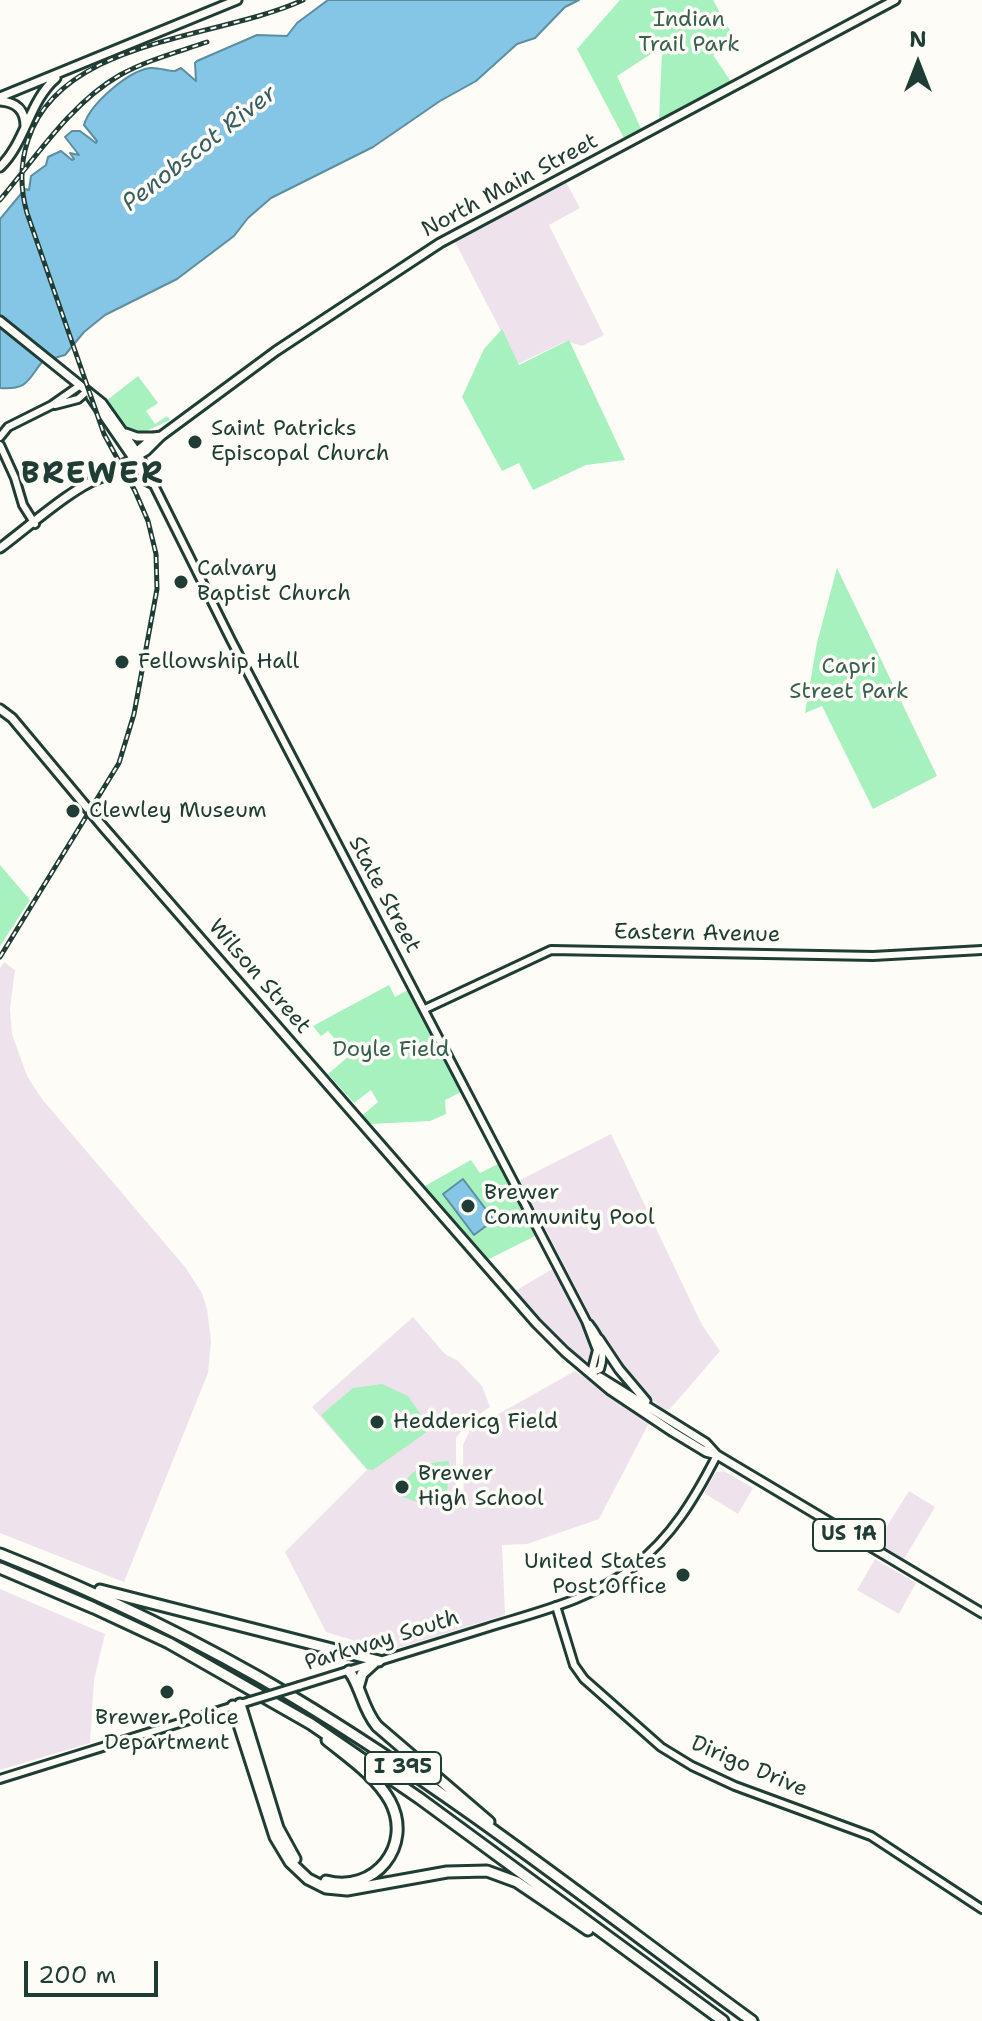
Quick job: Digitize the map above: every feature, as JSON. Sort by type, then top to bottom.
[{"type":"highway","name":"I 395","points":[[0,1554],[126,1608],[253,1674],[388,1758],[752,2021]]},
{"type":"highway","points":[[25,1564],[129,1599],[376,1662],[359,1679],[359,1692]]},
{"type":"highway","name":"I 395","points":[[0,1568],[154,1636],[283,1706],[379,1770],[723,2021]]},
{"type":"highway","points":[[335,1651],[345,1659],[347,1671],[366,1711],[383,1733],[536,1863]]},
{"type":"highway","points":[[241,1704],[278,1828],[293,1855],[308,1872],[326,1881],[349,1884],[368,1878],[384,1866],[395,1847],[398,1826],[392,1804],[364,1770],[283,1706]]},
{"type":"highway","points":[[241,1704],[275,1837],[288,1859],[308,1879],[326,1888],[343,1890],[460,1870],[492,1872],[522,1886],[657,1973]]},
{"type":"main road","points":[[0,99],[237,0]]},
{"type":"main road","name":"North Main Street","points":[[0,548],[136,455],[157,436],[276,351],[440,243],[895,0]]},
{"type":"main road","points":[[0,167],[17,148],[46,88],[68,70]]},
{"type":"main road","points":[[0,99],[21,110],[24,132]]},
{"type":"main road","name":"State Street","points":[[0,321],[102,403],[124,432],[147,482],[152,484],[586,1321],[597,1350],[591,1373]]},
{"type":"main road","points":[[0,437],[11,425],[52,405],[79,386]]},
{"type":"main road","points":[[52,405],[78,399],[86,392]]},
{"type":"main road","name":"State Street","points":[[86,392],[136,455]]},
{"type":"main road","points":[[124,432],[137,437],[157,436]]},
{"type":"main road","points":[[0,445],[16,480],[23,505],[35,524]]},
{"type":"main road","name":"Wilson Street","points":[[0,709],[12,718],[104,828],[536,1323],[565,1352],[610,1390],[673,1432],[982,1613]]},
{"type":"main road","name":"Eastern Avenue","points":[[425,1009],[551,950],[873,956],[982,950]]},
{"type":"main road","name":"State Street","points":[[586,1321],[599,1339]]},
{"type":"main road","points":[[591,1373],[600,1369],[602,1362],[599,1339]]},
{"type":"main road","points":[[599,1339],[619,1369],[653,1409]]},
{"type":"main road","name":"Wilson Street","points":[[591,1373],[615,1384],[706,1443],[717,1455]]},
{"type":"main road","name":"Parkway South","points":[[0,1779],[556,1606],[610,1583],[651,1552],[686,1511],[717,1455]]},
{"type":"main road","name":"Dirigo Drive","points":[[556,1606],[574,1665],[584,1679],[661,1747],[735,1786],[871,1836],[982,1909]]},
{"type":"shaded area","points":[[566,182],[580,208],[549,225],[604,335],[582,346],[566,341],[518,364],[455,242]]},
{"type":"shaded area","points":[[4,962],[15,970],[10,1009],[12,1034],[27,1076],[42,1099],[185,1267],[202,1293],[207,1309],[211,1341],[208,1373],[124,1582],[0,1533],[0,968]]},
{"type":"shaded area","points":[[611,1134],[702,1325],[720,1351],[670,1409],[664,1411],[635,1383],[602,1338],[520,1180]]},
{"type":"shaded area","points":[[554,1268],[592,1346],[592,1356],[588,1361],[559,1338],[515,1291]]},
{"type":"shaded area","name":"Brewer High School","points":[[413,1317],[445,1354],[458,1361],[482,1386],[490,1407],[469,1421],[456,1438],[456,1506],[464,1506],[463,1445],[470,1430],[575,1371],[649,1423],[599,1519],[527,1544],[502,1545],[505,1615],[388,1651],[326,1632],[285,1552],[367,1470],[312,1407]]},
{"type":"shaded area","points":[[724,1471],[753,1488],[738,1514],[704,1493],[716,1472]]},
{"type":"shaded area","points":[[909,1491],[935,1507],[904,1559],[883,1546],[879,1539]]},
{"type":"shaded area","points":[[875,1559],[916,1583],[899,1614],[857,1590]]},
{"type":"shaded area","points":[[0,1589],[105,1634],[94,1680],[90,1743],[0,1770]]},
{"type":"green space","name":"Indian Trail Park","points":[[620,0],[713,0],[737,43],[713,55],[732,83],[659,122],[662,52],[654,52],[617,76],[642,131],[625,140],[577,49]]},
{"type":"green space","points":[[502,329],[519,365],[569,340],[625,460],[586,465],[533,490],[519,463],[502,471],[462,397],[484,349]]},
{"type":"green space","points":[[138,376],[158,403],[146,411],[155,424],[167,416],[170,420],[140,434],[128,429],[106,401]]},
{"type":"green space","name":"Capri Street Park","points":[[837,568],[937,776],[873,809],[822,706],[805,713],[817,643]]},
{"type":"green space","points":[[0,865],[30,900],[0,946]]},
{"type":"green space","name":"Doyle Field","points":[[389,985],[395,997],[408,990],[461,1092],[445,1100],[446,1114],[430,1121],[371,1124],[363,1115],[378,1102],[371,1090],[354,1103],[328,1074],[349,1056],[328,1031],[321,1036],[313,1026]]},
{"type":"green space","points":[[471,1160],[480,1173],[498,1164],[535,1236],[489,1259],[425,1186]]},
{"type":"green space","name":"Heddericg Field","points":[[382,1384],[408,1396],[431,1429],[373,1470],[367,1469],[321,1415],[353,1388]]},
{"type":"green space","points":[[449,1461],[447,1497],[442,1507],[435,1508],[400,1496],[407,1480],[417,1469],[431,1463]]},
{"type":"water","name":"Penobscot River","points":[[328,0],[579,0],[565,7],[535,38],[517,44],[476,81],[440,101],[373,147],[271,198],[248,218],[234,236],[177,279],[105,315],[84,332],[65,355],[43,361],[23,385],[0,388],[0,219],[25,189],[29,190],[31,176],[46,165],[48,157],[61,151],[72,160],[70,153],[79,155],[65,137],[72,131],[80,131],[96,143],[84,125],[88,117],[102,99],[131,75],[150,68],[175,71],[181,68],[196,81],[197,61],[257,35],[287,36],[297,23]]},
{"type":"water","name":"Brewer Community Pool","points":[[463,1179],[494,1220],[474,1235],[443,1194]]},
{"type":"railway","points":[[0,957],[119,763],[134,714],[157,589],[156,554],[148,521],[104,434],[27,213],[22,176],[28,140],[46,106],[73,81],[107,61],[146,46],[268,13],[303,0]]},
{"type":"railway","points":[[0,200],[55,132],[102,87],[141,65],[207,42]]},
{"type":"place","name":"Saint Patricks Episcopal Church","points":[[195,442]]},
{"type":"place","name":"Calvary Baptist Church","points":[[181,582]]},
{"type":"place","name":"Fellowship Hall","points":[[122,662]]},
{"type":"place","name":"Clewley Museum","points":[[73,811]]},
{"type":"place","name":"Brewer Community Pool","points":[[468,1206]]},
{"type":"place","name":"Heddericg Field","points":[[377,1422]]},
{"type":"place","name":"Brewer High School","points":[[402,1487]]},
{"type":"place","name":"United States Post Office","points":[[683,1575]]},
{"type":"place","name":"Brewer Police Department","points":[[167,1692]]},
{"type":"district","name":"BREWER","points":[[93,475]]}]
